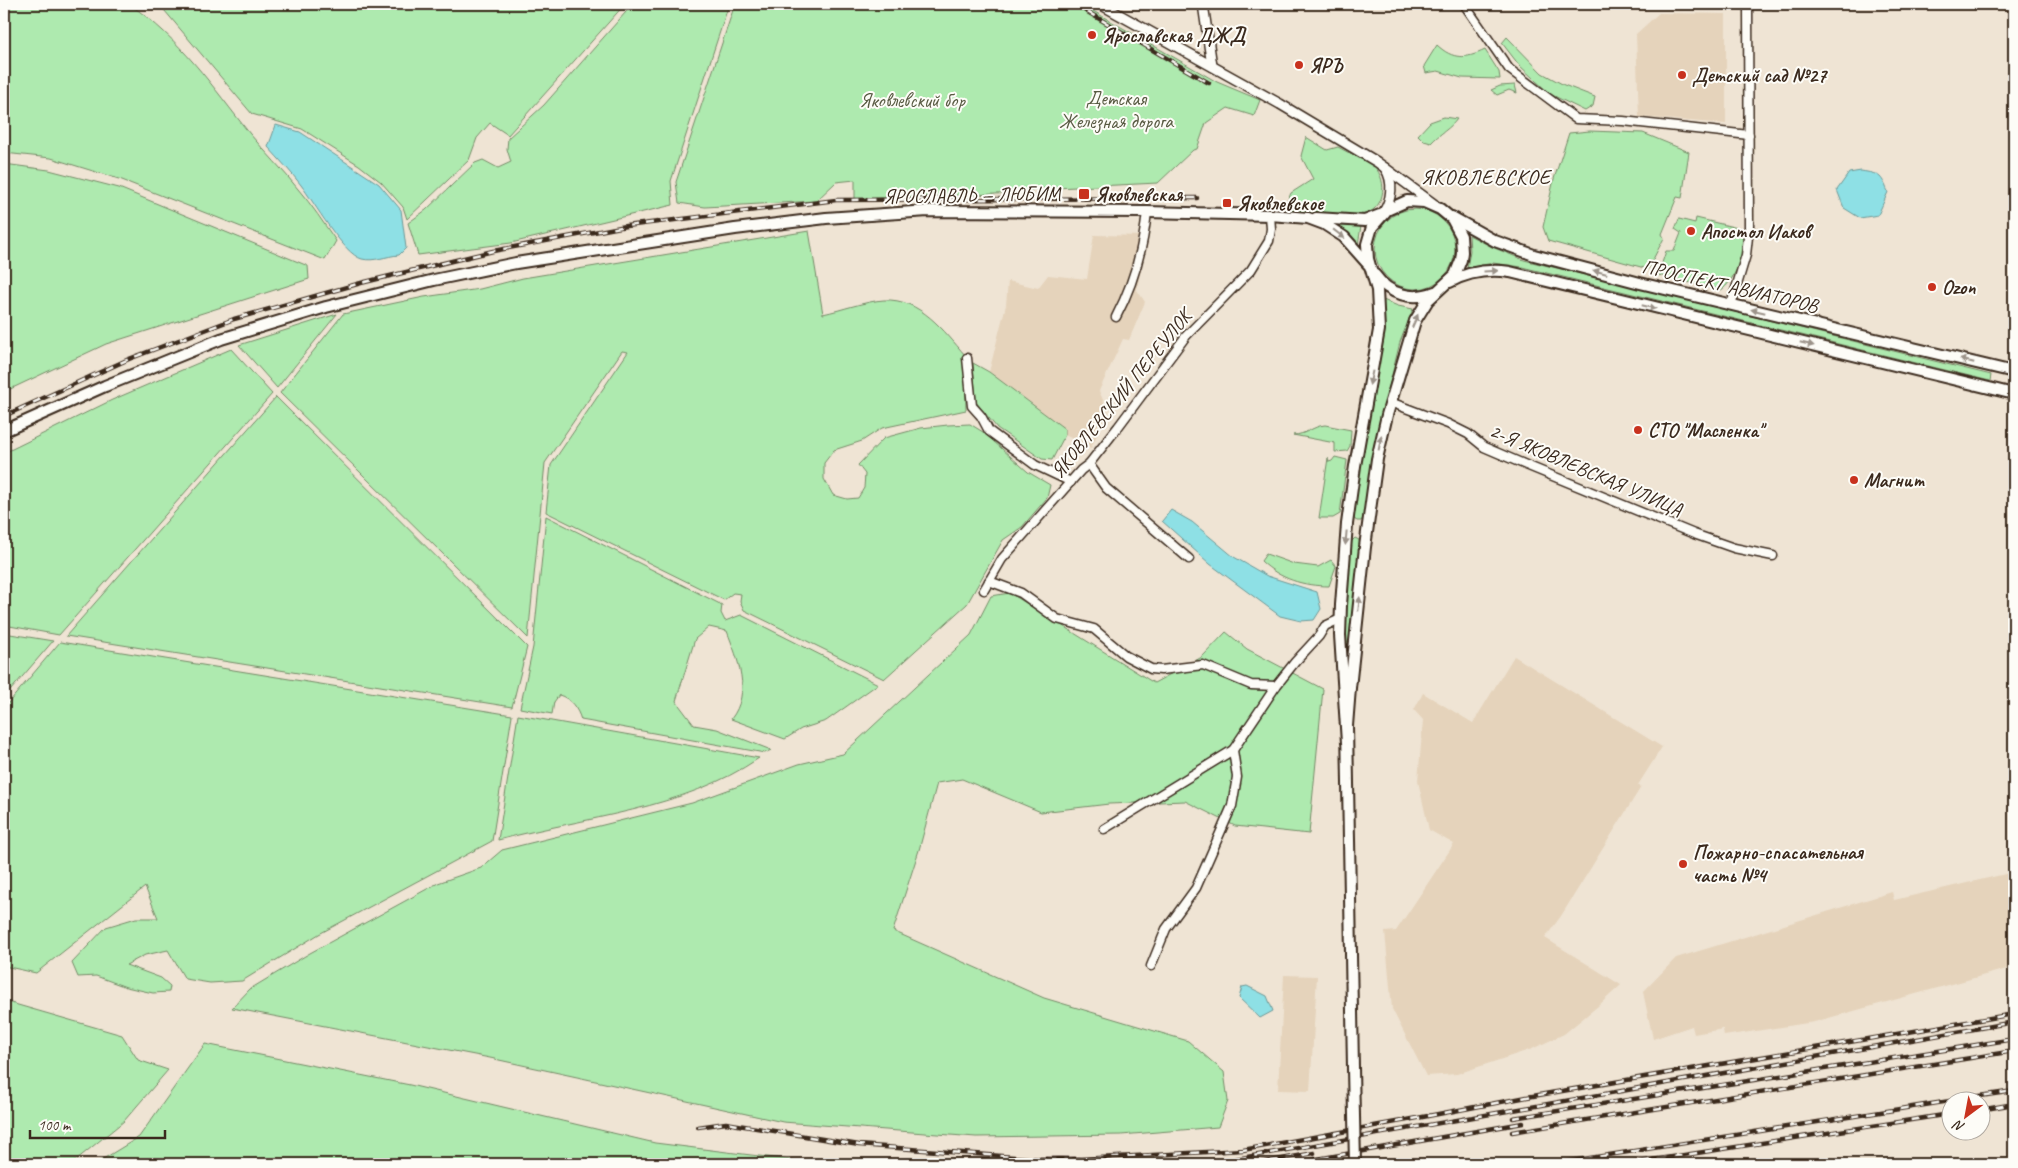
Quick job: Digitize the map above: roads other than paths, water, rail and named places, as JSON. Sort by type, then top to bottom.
[{"type":"main road","points":[[1298,217],[1365,221],[1393,206],[1408,202],[1424,202],[1443,210],[1457,227],[1461,236],[1462,252],[1458,268],[1424,304],[1415,321],[1390,402],[1377,459],[1366,539],[1350,688],[1347,743]]},
{"type":"main road","name":"ПРОСПЕКТ АВИАТОРОВ","points":[[1443,210],[1484,235],[1516,250],[1640,283],[2014,372]]},
{"type":"main road","name":"ЯРОСЛАВЛЬ — ЛЮБИМ","points":[[4,431],[105,386],[221,339],[326,307],[434,280],[516,263],[669,238],[826,218],[928,211],[1147,212],[1298,217],[1317,221],[1338,232],[1359,252],[1372,269]]},
{"type":"main road","points":[[1355,1164],[1347,743],[1340,619],[1347,524],[1352,485],[1380,330],[1379,299],[1367,252],[1369,235],[1381,214]]},
{"type":"main road","points":[[1372,269],[1384,286],[1401,294],[1418,296],[1442,287]]},
{"type":"main road","name":"ПРОСПЕКТ АВИАТОРОВ","points":[[1442,287],[1460,277],[1477,273],[1493,271],[1510,272],[2014,394]]},
{"type":"street","points":[[1100,4],[1212,66],[1377,162],[1443,210]]},
{"type":"street","points":[[1202,4],[1212,66]]},
{"type":"street","points":[[1464,4],[1510,69],[1576,119],[1622,121],[1749,134]]},
{"type":"street","points":[[1731,305],[1746,255],[1749,237],[1748,4]]},
{"type":"street","points":[[1377,162],[1387,171],[1391,185],[1388,202],[1381,214]]},
{"type":"street","points":[[1116,317],[1134,278],[1144,240],[1147,212]]},
{"type":"street","name":"ЯКОВЛЕВСКИЙ ПЕРЕУЛОК","points":[[984,590],[1002,559],[1089,464],[1186,336],[1251,270],[1269,242],[1271,229],[1270,215]]},
{"type":"street","points":[[968,358],[972,406],[981,416],[989,431],[1035,465],[1071,482]]},
{"type":"street","name":"2-Я ЯКОВЛЕВСКАЯ УЛИЦА","points":[[1390,402],[1448,424],[1468,434],[1484,447],[1694,534],[1734,548],[1773,556]]},
{"type":"street","points":[[1089,464],[1106,488],[1189,559]]},
{"type":"street","points":[[989,581],[1021,593],[1057,619],[1094,630],[1126,656],[1151,669],[1161,670],[1203,665],[1251,685],[1276,686]]},
{"type":"street","points":[[1104,829],[1233,750],[1276,686],[1319,636],[1325,626],[1340,619]]},
{"type":"street","points":[[1151,966],[1166,929],[1196,888],[1232,806],[1237,778],[1233,750]]},
{"type":"water","points":[[276,125],[300,132],[379,184],[401,210],[406,248],[399,255],[371,260],[362,259],[346,248],[301,185],[268,147]]},
{"type":"water","points":[[1861,171],[1879,176],[1888,192],[1878,215],[1860,218],[1844,208],[1837,190],[1849,173]]},
{"type":"water","points":[[1171,510],[1192,522],[1234,557],[1267,576],[1317,592],[1321,609],[1314,620],[1301,621],[1280,616],[1210,564],[1162,521]]},
{"type":"water","points":[[1247,986],[1267,996],[1273,1011],[1260,1018],[1239,998],[1242,987]]},
{"type":"railway","points":[[1074,4],[1209,83]]},
{"type":"railway","points":[[4,416],[129,359],[234,319],[361,283],[493,251],[626,226],[836,200],[1197,198]]},
{"type":"railway","points":[[698,1127],[726,1123],[859,1145],[1039,1159],[1081,1159],[1243,1150],[1527,1097],[2014,1014]]},
{"type":"railway","points":[[1207,1164],[2014,1022]]},
{"type":"railway","points":[[1513,1118],[2014,1039]]},
{"type":"railway","points":[[1512,1132],[2014,1051]]},
{"type":"railway","points":[[1990,1095],[2014,1091]]},
{"type":"railway","points":[[1552,1164],[1940,1103]]},
{"type":"railway","points":[[1990,1108],[2014,1104]]},
{"type":"railway","points":[[1626,1164],[1940,1116]]},
{"type":"railway","points":[[1306,1161],[1523,1123]]},
{"type":"railway","points":[[1255,1164],[1314,1153]]},
{"type":"railway","points":[[1761,1164],[1798,1162],[1847,1164]]},
{"type":"place","name":"Ярославская ДЖД","points":[[1092,35]]},
{"type":"place","name":"ЯРЪ","points":[[1299,65]]},
{"type":"place","name":"Детский сад №27","points":[[1682,75]]},
{"type":"place","name":"Яковлевская","points":[[1084,194]]},
{"type":"place","name":"Яковлевское","points":[[1227,203]]},
{"type":"place","name":"Апостол Иаков","points":[[1691,231]]},
{"type":"place","name":"Ozon","points":[[1932,287]]},
{"type":"place","name":"СТО \"Масленка\"","points":[[1638,430]]},
{"type":"place","name":"Магнит","points":[[1854,480]]},
{"type":"place","name":"Пожарно-спасательная часть №4","points":[[1683,864]]},
{"type":"district","name":"ЯКОВЛЕВСКОЕ","points":[[1486,177]]},
{"type":"park label","name":"Яковлевский бор","points":[[912,100]]},
{"type":"park label","name":"Детская Железная дорога","points":[[1116,110]]}]
